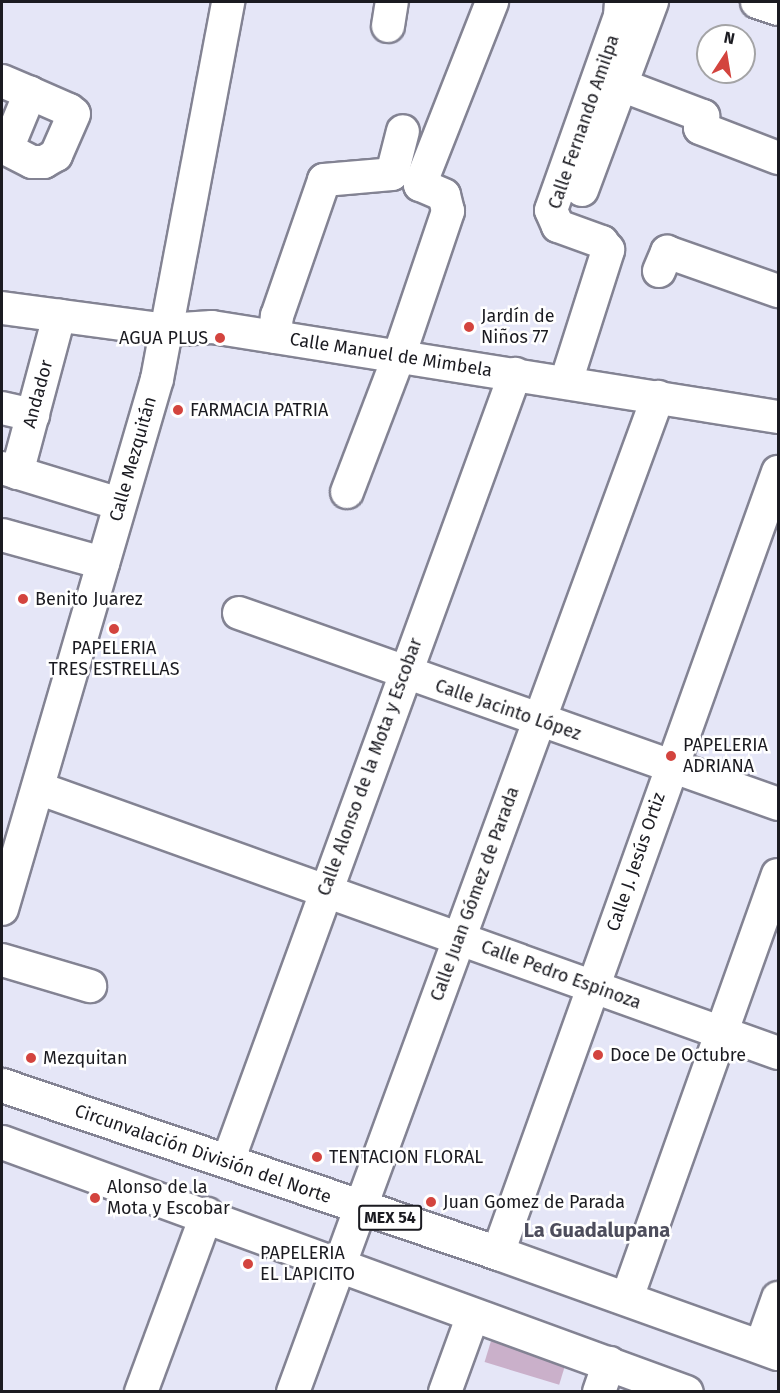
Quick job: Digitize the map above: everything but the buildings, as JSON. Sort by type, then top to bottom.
[{"type":"main road","name":"Circunvalación División del Norte","points":[[8,1088],[498,1253],[770,1350]]},
{"type":"main road","points":[[2,1142],[207,1214],[339,1267],[473,1315],[604,1378],[687,1392]]},
{"type":"street","name":"Calle Mezquitán","points":[[2,909],[157,379],[228,2]]},
{"type":"street","points":[[347,492],[399,356],[448,211],[444,195],[420,185],[492,2]]},
{"type":"street","name":"Calle Fernando Amilpa","points":[[566,382],[608,250],[602,242],[558,226],[551,210],[620,16],[621,2]]},
{"type":"street","points":[[582,190],[652,2]]},
{"type":"street","points":[[757,2],[778,9]]},
{"type":"street","points":[[2,81],[30,93]]},
{"type":"street","points":[[621,85],[703,116],[700,128],[778,158]]},
{"type":"street","points":[[275,337],[277,316],[324,180],[392,174],[403,131]]},
{"type":"street","points":[[659,271],[667,252],[778,291]]},
{"type":"street","name":"Calle Manuel de Mimbela","points":[[2,308],[166,330],[212,327],[778,417]]},
{"type":"street","name":"Andador","points":[[9,471],[33,415],[59,316]]},
{"type":"street","name":"Calle Alonso de la Mota y Escobar","points":[[228,1161],[515,374]]},
{"type":"street","name":"Calle Juan Gómez de Parada","points":[[293,1392],[658,397]]},
{"type":"street","points":[[2,408],[33,415]]},
{"type":"street","points":[[9,471],[120,504]]},
{"type":"street","name":"Calle J. Jesús Ortiz","points":[[498,1253],[670,766],[778,472]]},
{"type":"street","points":[[2,536],[103,563]]},
{"type":"street","name":"Calle Jacinto López","points":[[239,613],[404,674],[778,804]]},
{"type":"street","name":"Calle Pedro Espinoza","points":[[38,788],[778,1053]]},
{"type":"street","points":[[627,1298],[778,875]]},
{"type":"street","points":[[2,960],[90,986]]},
{"type":"street","points":[[141,1392],[207,1214]]},
{"type":"street","points":[[770,1350],[778,1298]]},
{"type":"street","points":[[445,1392],[473,1315]]},
{"type":"shaded area","points":[[491,1341],[566,1364],[559,1385],[485,1362]]},
{"type":"place","name":"Jardín de Niños 77","points":[[469,327]]},
{"type":"place","name":"AGUA PLUS","points":[[220,338]]},
{"type":"place","name":"FARMACIA PATRIA","points":[[178,410]]},
{"type":"place","name":"Benito Juarez","points":[[23,599]]},
{"type":"place","name":"PAPELERIA TRES ESTRELLAS","points":[[114,629]]},
{"type":"place","name":"PAPELERIA ADRIANA","points":[[671,756]]},
{"type":"place","name":"Doce De Octubre","points":[[598,1055]]},
{"type":"place","name":"Mezquitan","points":[[31,1058]]},
{"type":"place","name":"TENTACION FLORAL","points":[[317,1157]]},
{"type":"place","name":"Alonso de la Mota y Escobar","points":[[95,1198]]},
{"type":"place","name":"Juan Gomez de Parada","points":[[431,1202]]},
{"type":"place","name":"PAPELERIA EL LAPICITO","points":[[248,1264]]},
{"type":"district","name":"La Guadalupana","points":[[597,1230]]}]
